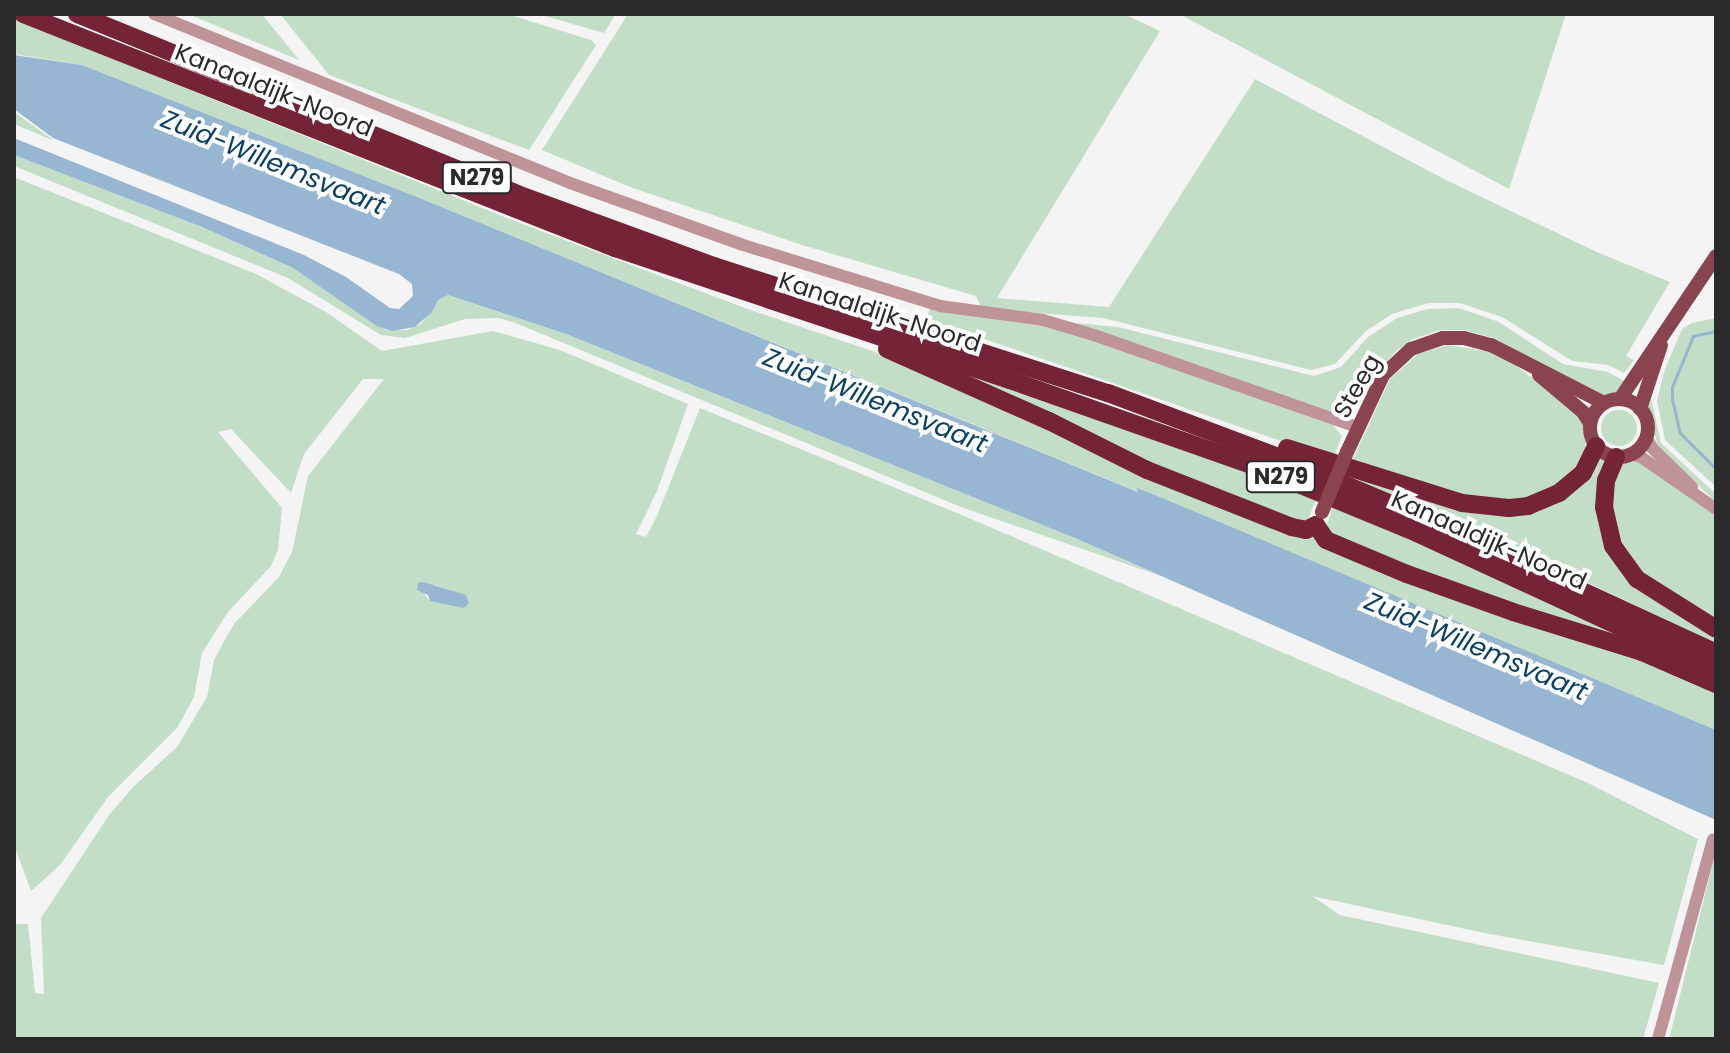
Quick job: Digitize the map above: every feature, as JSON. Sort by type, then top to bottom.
[{"type":"highway","name":"Kanaaldijk-Noord","points":[[23,14],[516,212],[1257,467],[1443,544],[1716,671]]},
{"type":"highway","name":"Kanaaldijk-Noord","points":[[77,14],[545,205],[714,266],[1016,362],[1197,426],[1420,516],[1716,653]]},
{"type":"highway","name":"N279","points":[[831,321],[1147,470],[1292,527],[1306,530],[1319,518],[1326,540],[1407,574],[1513,612],[1642,652],[1716,684]]},
{"type":"highway","name":"N279","points":[[1197,426],[1233,431],[1380,480],[1462,503],[1494,508],[1528,506],[1559,493],[1583,473],[1596,446]]},
{"type":"highway","points":[[1623,455],[1606,480],[1604,507],[1613,546],[1637,579],[1716,629]]},
{"type":"main road","points":[[1620,399],[1716,256]]},
{"type":"main road","name":"Steeg","points":[[1319,518],[1356,427],[1383,375],[1399,358],[1428,341],[1453,338],[1479,341],[1604,403]]},
{"type":"main road","points":[[1640,409],[1658,362],[1661,341]]},
{"type":"main road","name":"Steeg","points":[[1530,367],[1583,412],[1590,423]]},
{"type":"main road","points":[[1620,399],[1640,409],[1647,422],[1646,436],[1623,455],[1596,446],[1590,423],[1604,403],[1620,399]]},
{"type":"street","name":"Kanaaldijk-Noord","points":[[154,14],[570,183],[740,244],[940,306],[1043,320],[1094,335],[1356,427]]},
{"type":"street","points":[[1646,436],[1652,448],[1680,472],[1696,493]]},
{"type":"street","points":[[1623,455],[1641,457],[1716,509]]},
{"type":"street","points":[[1658,1039],[1713,839]]},
{"type":"green space","points":[[188,14],[262,14],[299,60]]},
{"type":"green space","points":[[280,14],[507,14],[591,40],[596,45],[529,150],[329,75]]},
{"type":"green space","points":[[538,14],[616,14],[604,33]]},
{"type":"green space","points":[[628,14],[1124,14],[1160,31],[997,298],[1109,307],[1255,79],[1444,179],[1599,253],[1670,282],[1626,356],[1634,360],[1624,373],[1608,365],[1572,361],[1502,317],[1460,303],[1428,303],[1392,314],[1366,331],[1335,364],[1311,370],[1103,318],[982,309],[976,296],[802,245],[630,187],[542,150]]},
{"type":"green space","points":[[1179,14],[1566,14],[1509,189]]},
{"type":"green space","points":[[14,19],[512,220],[742,307],[887,356],[1311,533],[1716,687],[1716,730],[1154,495],[1138,489],[1139,492],[422,199],[82,65],[14,54]]},
{"type":"green space","points":[[14,112],[52,139],[52,140],[14,124]]},
{"type":"green space","points":[[14,155],[202,227],[293,268],[386,330],[407,330],[421,324],[438,300],[448,295],[566,334],[1075,538],[1158,575],[961,507],[513,322],[497,318],[465,319],[405,338],[381,335],[288,278],[14,166]]},
{"type":"green space","points":[[14,177],[256,274],[326,312],[382,351],[493,331],[560,350],[688,404],[657,491],[636,534],[646,537],[657,516],[700,408],[957,513],[1588,783],[1698,839],[1664,965],[1489,934],[1312,896],[1340,915],[1659,983],[1643,1039],[14,1039],[14,924],[28,924],[35,993],[44,994],[41,918],[109,815],[133,787],[177,747],[207,697],[214,660],[234,624],[279,577],[292,552],[308,476],[384,379],[363,379],[304,454],[291,493],[231,429],[218,432],[282,508],[278,550],[271,566],[228,612],[202,653],[194,697],[177,728],[108,797],[60,865],[31,891],[14,845]],"holes":[[[435,585],[466,595],[430,601],[422,591]]]},
{"type":"green space","points":[[930,307],[1068,331],[1333,425],[1342,436],[1333,459],[927,319]]},
{"type":"green space","points":[[1459,308],[1499,322],[1563,364],[1608,372],[1629,384],[1620,392],[1605,396],[1562,378],[1494,338],[1465,330],[1441,330],[1413,339],[1397,350],[1374,375],[1356,407],[1340,415],[1065,322],[1118,327],[1314,376],[1341,367],[1368,337],[1397,318],[1427,309]]},
{"type":"green space","points":[[1716,318],[1716,487],[1665,440],[1657,401],[1665,369],[1682,329],[1692,323]]},
{"type":"green space","points":[[1447,345],[1492,352],[1515,365],[1573,408],[1584,423],[1586,459],[1547,495],[1493,504],[1350,465],[1390,379],[1418,354]]},
{"type":"green space","points":[[919,359],[1084,411],[1316,499],[1308,520],[1298,522],[1149,466]]},
{"type":"green space","points":[[1650,394],[1661,443],[1716,494],[1716,502],[1658,447],[1647,405]]},
{"type":"green space","points":[[1619,410],[1631,416],[1637,428],[1631,440],[1619,446],[1607,440],[1601,428],[1607,416]]},
{"type":"green space","points":[[1600,456],[1607,459],[1609,546],[1716,633],[1716,643],[1477,531],[1330,468],[1518,511]]},
{"type":"green space","points":[[1627,461],[1638,462],[1716,516],[1716,625],[1630,564],[1609,519],[1616,467]]},
{"type":"green space","points":[[1333,506],[1432,548],[1669,659],[1335,540],[1327,525]]},
{"type":"green space","points":[[1716,850],[1716,1039],[1669,1039],[1682,987]]},
{"type":"water","name":"Zuid-Willemsvaart","points":[[14,55],[82,65],[422,199],[1138,492],[1137,488],[1155,495],[1716,730],[1716,820],[1075,538],[566,334],[448,295],[438,300],[432,312],[415,327],[392,331],[377,326],[293,268],[202,227],[14,155],[14,138],[304,255],[346,277],[390,308],[399,309],[413,296],[412,284],[399,274],[53,138],[14,109]]},
{"type":"water","points":[[418,583],[466,595],[469,603],[464,608],[430,601],[428,595],[417,590]]},
{"type":"waterway","points":[[1716,331],[1693,336],[1672,387],[1680,433],[1716,469]]}]
